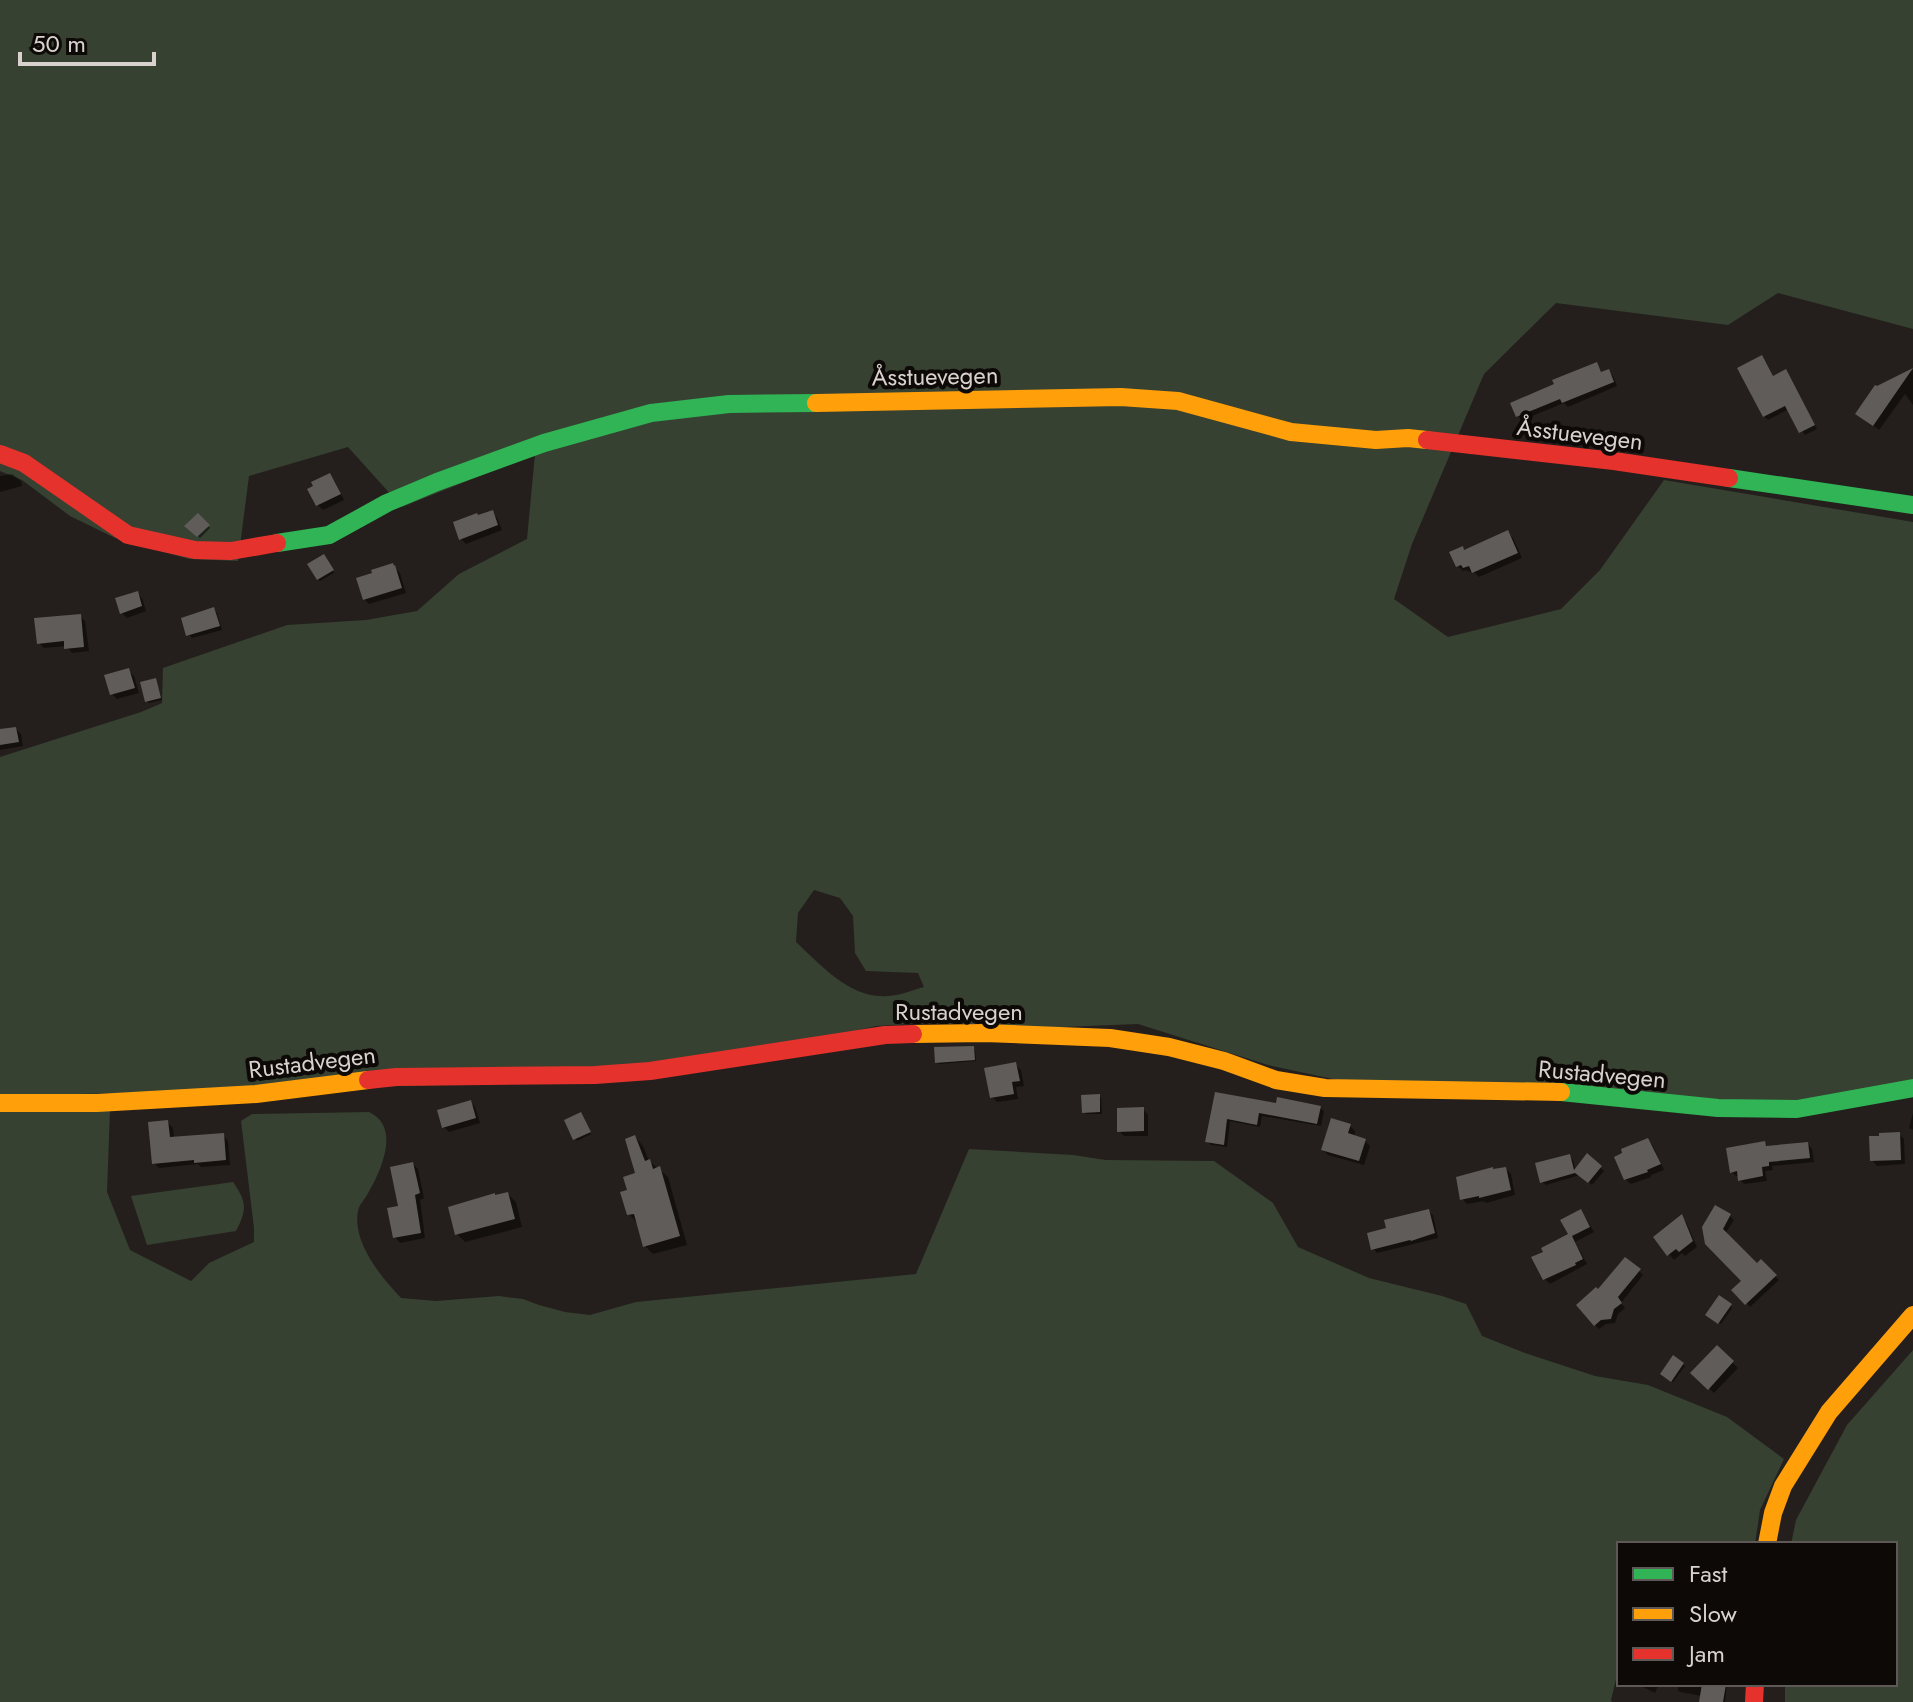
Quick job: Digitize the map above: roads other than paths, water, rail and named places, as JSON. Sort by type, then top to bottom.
[{"type":"street","name":"Åsstuevegen","points":[[0,454],[24,463],[128,535],[195,550],[231,551],[329,535],[399,498],[544,443],[651,413],[729,404],[1054,397],[1178,401],[1291,432],[1376,440],[1408,438],[1614,461],[1913,505]]},
{"type":"street","name":"Rustadvegen","points":[[0,1103],[97,1103],[256,1094],[396,1077],[595,1075],[650,1071],[885,1035],[985,1033],[1110,1038],[1169,1047],[1224,1061],[1276,1080],[1325,1088],[1554,1091],[1718,1108],[1797,1109],[1913,1088]]},
{"type":"street","points":[[1767,1542],[1783,1486],[1829,1412],[1913,1315]]}]
